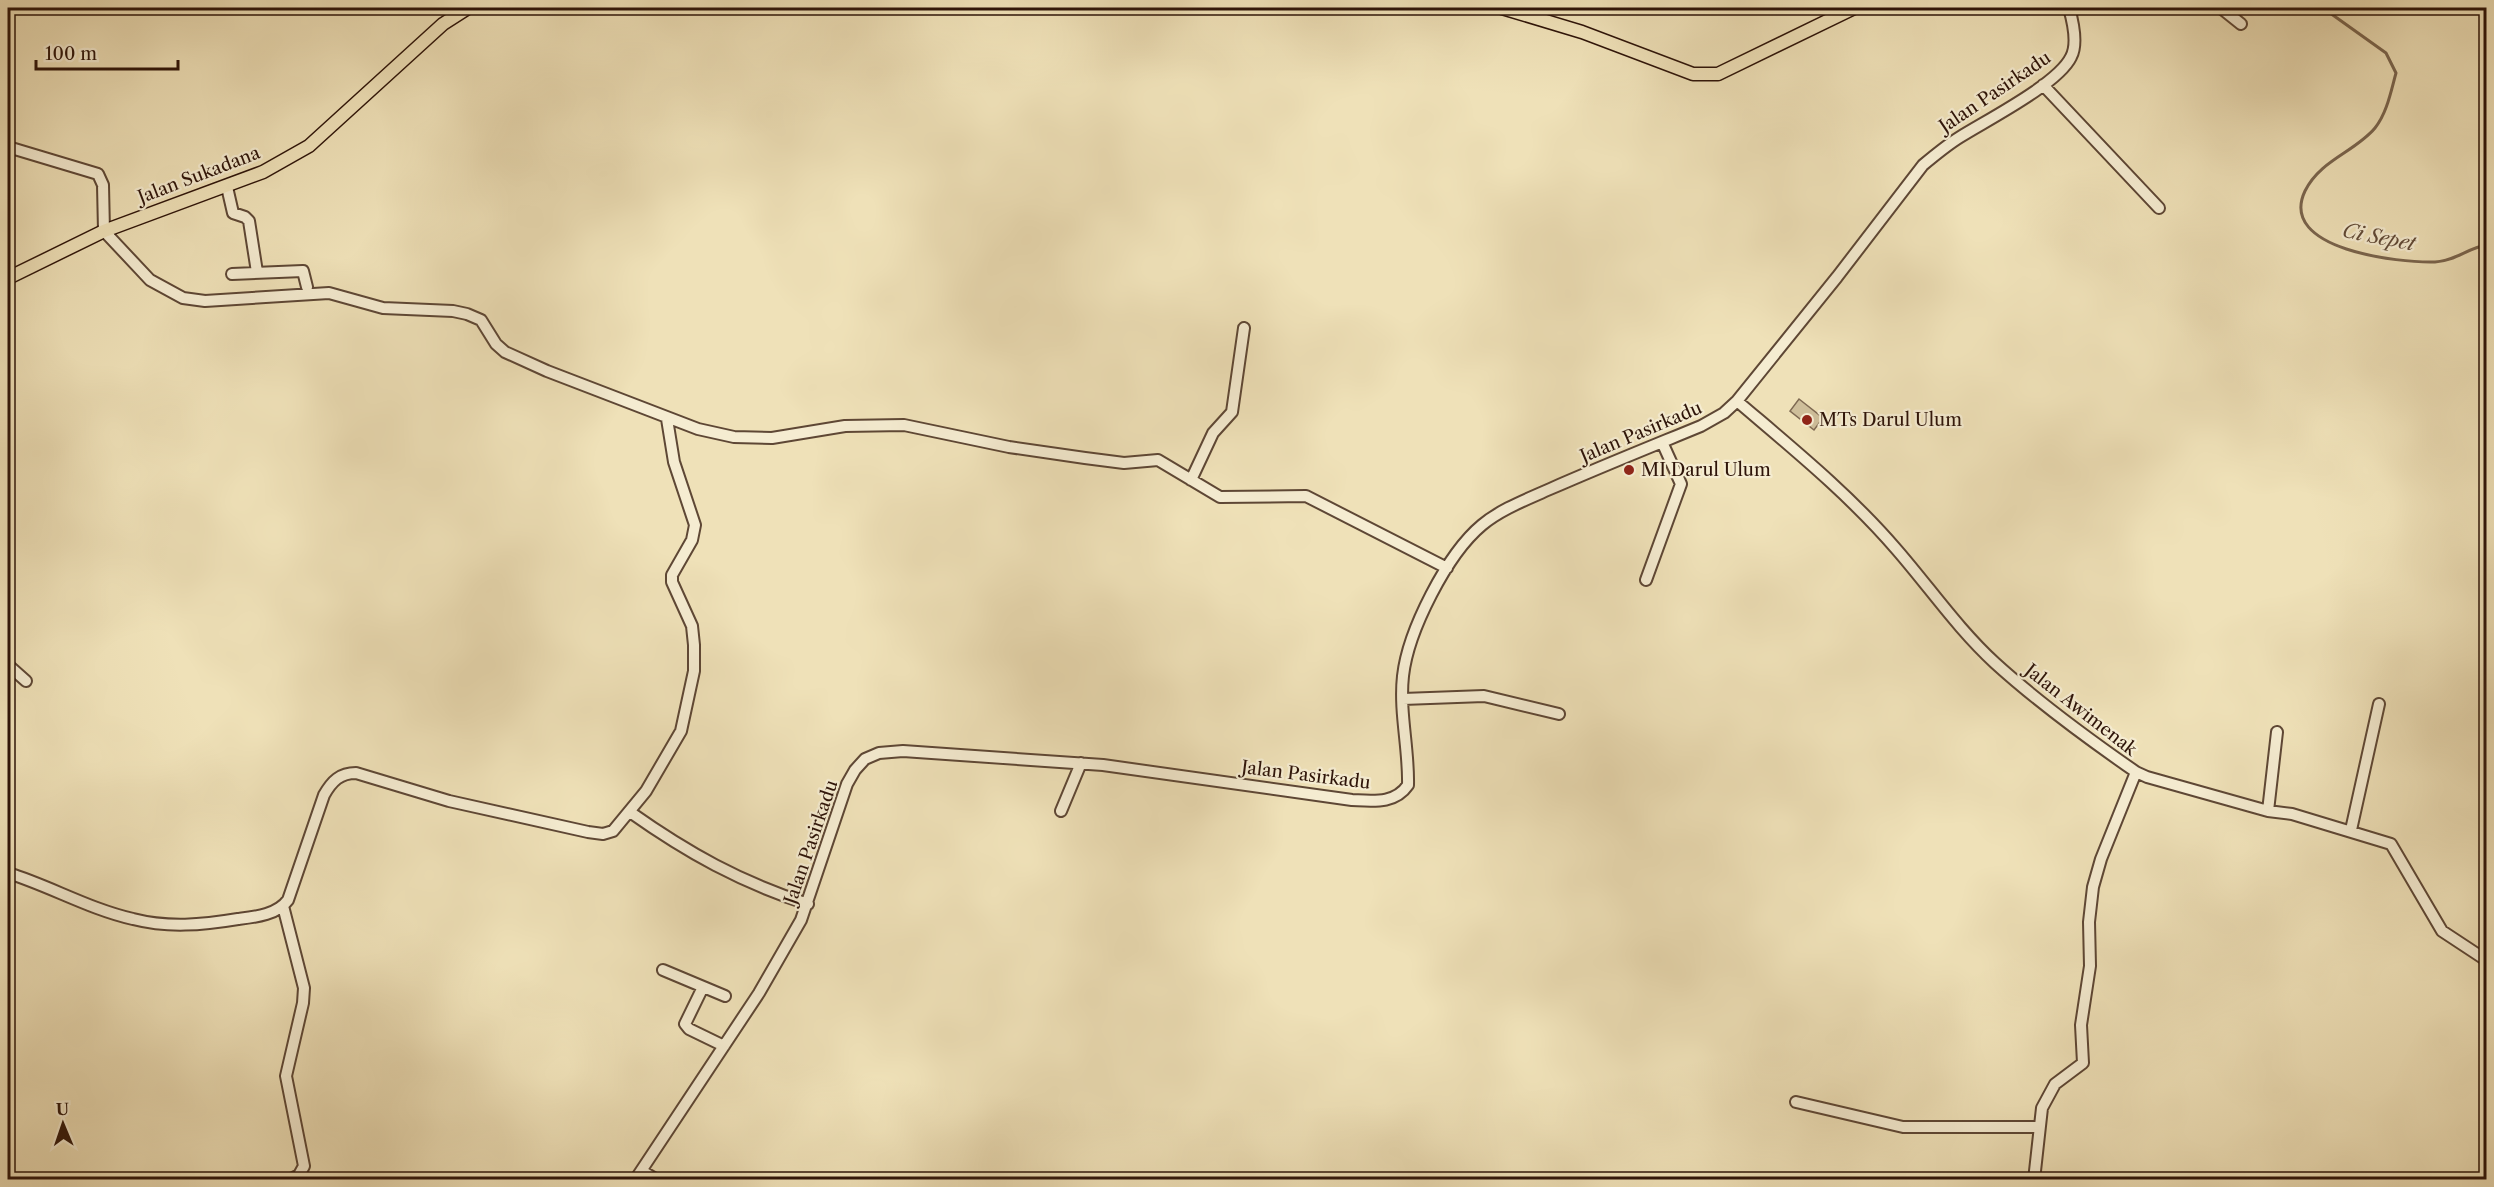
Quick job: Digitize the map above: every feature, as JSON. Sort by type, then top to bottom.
[{"type":"main road","name":"Jalan Sukadana","points":[[8,278],[104,231],[263,172],[309,146],[442,24],[468,8]]},
{"type":"main road","points":[[1502,8],[1582,32],[1692,74],[1706,75],[1729,69],[1854,8]]},
{"type":"street","name":"Jalan Pasirkadu","points":[[638,1175],[759,993],[808,904],[847,784],[865,759],[879,753],[903,752],[1081,763],[1352,800],[1391,799],[1402,794],[1408,785],[1403,676],[1408,653],[1423,615],[1447,568],[1476,531],[1496,517],[1575,478],[1711,422],[1737,401],[1923,165],[1950,143],[2043,85],[2062,69],[2072,56],[2074,40],[2069,8]]},
{"type":"street","points":[[2221,8],[2241,24]]},
{"type":"street","points":[[2043,85],[2159,208]]},
{"type":"street","points":[[8,147],[98,174],[103,185],[104,231],[150,280],[183,298],[205,301],[329,293],[382,308],[453,310],[481,320],[496,344],[505,352],[667,419],[734,437],[772,438],[845,426],[904,425],[1009,447],[1124,463],[1158,460],[1220,497],[1306,496],[1447,568]]},
{"type":"street","points":[[227,187],[233,213],[249,221],[257,272]]},
{"type":"street","points":[[232,274],[303,271],[307,286]]},
{"type":"street","points":[[1191,480],[1213,433],[1232,412],[1244,328]]},
{"type":"street","name":"Jalan Awimenak","points":[[1737,401],[1797,450],[1897,549],[1956,624],[1995,663],[2067,723],[2136,772],[2268,811],[2292,814],[2351,830],[2391,844],[2442,931],[2487,960]]},
{"type":"street","points":[[8,873],[107,911],[155,924],[204,924],[259,916],[283,906],[288,900],[324,795],[330,784],[347,773],[356,773],[449,801],[588,832],[603,834],[614,831],[646,792],[681,731],[694,671],[692,626],[672,582],[672,575],[692,540],[695,525],[674,462],[667,419]]},
{"type":"street","points":[[1646,580],[1682,484],[1662,442]]},
{"type":"street","points":[[8,665],[26,681]]},
{"type":"street","points":[[1403,699],[1484,696],[1559,714]]},
{"type":"street","points":[[2351,830],[2379,704]]},
{"type":"street","points":[[2268,811],[2277,732]]},
{"type":"street","points":[[1061,811],[1081,763]]},
{"type":"street","points":[[2034,1179],[2042,1108],[2055,1084],[2082,1063],[2081,1025],[2090,966],[2089,922],[2093,887],[2101,859],[2136,772]]},
{"type":"street","points":[[630,812],[690,854],[753,885],[808,904]]},
{"type":"street","points":[[283,906],[304,988],[303,1003],[286,1077],[304,1166],[299,1175],[289,1179]]},
{"type":"street","points":[[663,970],[725,996]]},
{"type":"street","points":[[703,987],[685,1024],[689,1029],[724,1046]]},
{"type":"street","points":[[1796,1102],[1903,1127],[2039,1127]]},
{"type":"street","points":[[638,1175],[657,1179]]},
{"type":"shaded area","points":[[1799,399],[1823,418],[1814,430],[1790,411]]},
{"type":"waterway","name":"Ci Sepet","points":[[2323,8],[2386,53],[2396,73],[2386,109],[2375,128],[2358,144],[2319,171],[2311,180],[2305,191],[2301,211],[2309,227],[2325,240],[2346,249],[2396,260],[2442,261],[2486,245]]},
{"type":"place","name":"MTs Darul Ulum","points":[[1807,420]]},
{"type":"place","name":"MI Darul Ulum","points":[[1629,470]]}]
